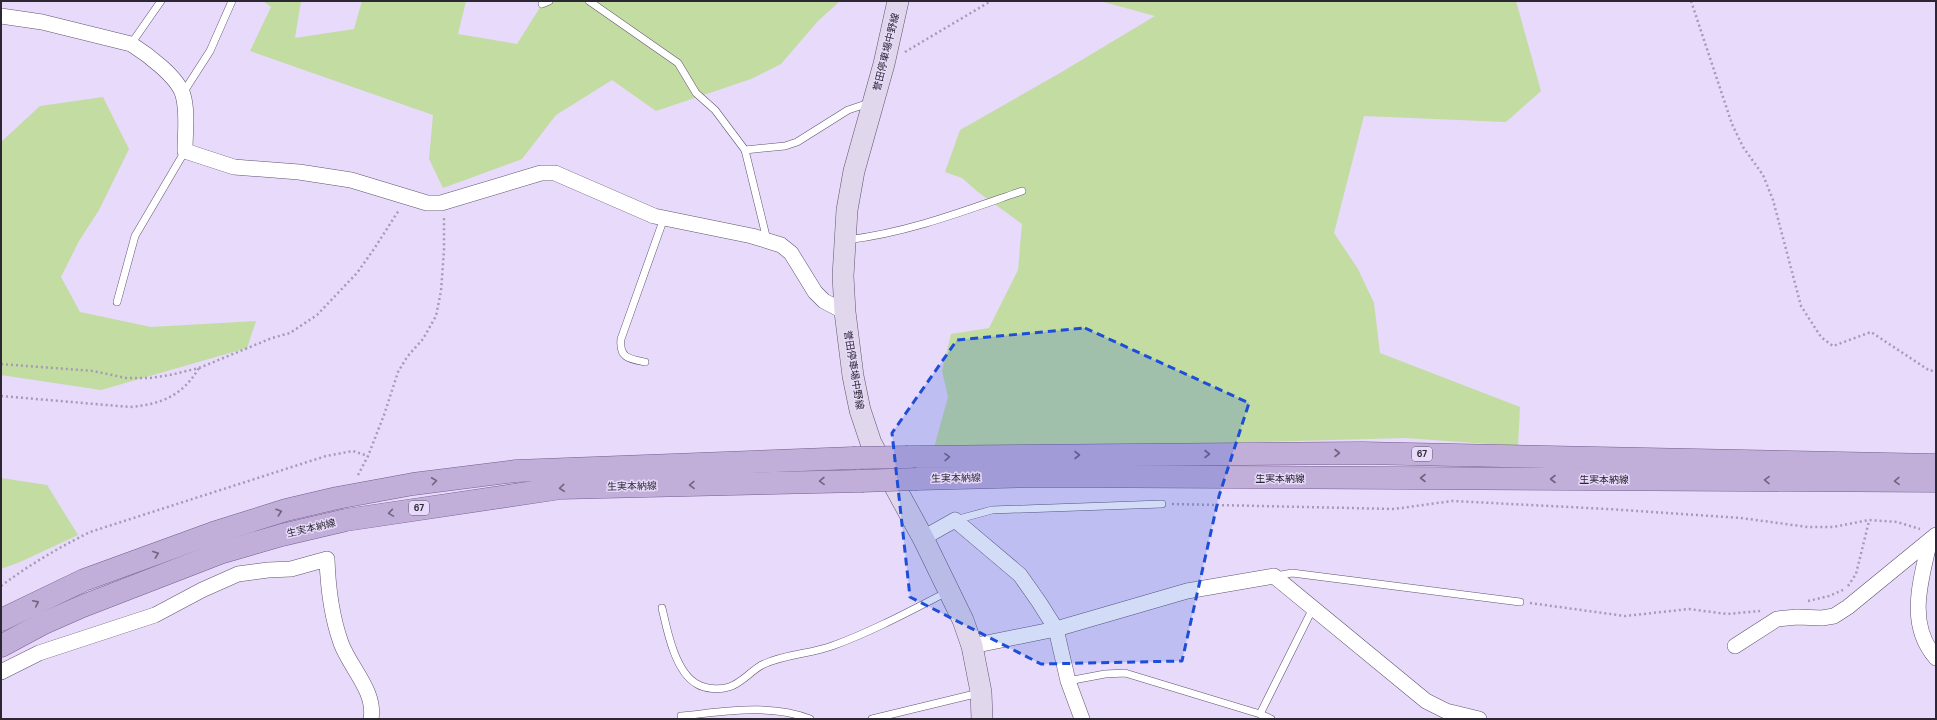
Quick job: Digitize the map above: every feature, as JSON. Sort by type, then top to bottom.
[{"type":"main road","name":"誉田停車場中野線","points":[[898,1],[884,64],[854,171],[847,210],[844,241],[845,312],[854,383],[860,410],[871,443],[923,538],[963,620],[972,646],[981,692],[982,719]]},
{"type":"main road","name":"生実本納線","points":[[1,620],[84,580],[213,533],[286,510],[412,484],[516,471],[853,458],[1362,453],[1936,465]]},
{"type":"main road","name":"生実本納線","points":[[1,646],[42,624],[82,606],[220,553],[282,535],[346,520],[561,488],[1038,476],[1936,480]]},
{"type":"street","points":[[1,16],[42,22],[131,44],[141,50],[167,72],[178,84],[183,94],[185,105],[184,150],[234,167],[299,172],[351,180],[427,203],[444,202],[541,173],[555,174],[654,216],[781,244],[791,253],[815,292],[824,301],[845,312]]},
{"type":"street","points":[[923,538],[955,520],[1020,575],[1056,629],[1068,681],[1082,719]]},
{"type":"street","points":[[1735,646],[1772,615],[1822,618],[1834,616],[1848,607],[1930,535]]},
{"type":"street","points":[[1930,535],[1918,595],[1918,620],[1922,637],[1936,658]]},
{"type":"street","points":[[1,672],[39,653],[155,615],[202,590],[238,574],[291,569],[328,559],[328,588],[334,621],[342,645],[367,691],[371,702],[371,719]]},
{"type":"street","points":[[972,646],[1056,629],[1187,592],[1274,576],[1426,701],[1446,711],[1479,719]]},
{"type":"lane","points":[[131,44],[161,1]]},
{"type":"lane","points":[[183,94],[210,51],[232,1]]},
{"type":"lane","points":[[542,4],[549,1]]},
{"type":"lane","points":[[589,1],[678,63],[696,93],[715,110],[746,150],[767,240]]},
{"type":"lane","points":[[746,150],[785,146],[797,142],[848,110],[873,102]]},
{"type":"lane","points":[[117,302],[135,236],[184,150]]},
{"type":"lane","points":[[844,241],[872,237],[937,221],[1022,191]]},
{"type":"lane","points":[[645,362],[631,360],[624,356],[620,348],[621,339],[664,218]]},
{"type":"lane","points":[[955,520],[992,510],[1162,504]]},
{"type":"lane","points":[[1274,576],[1292,573],[1520,602]]},
{"type":"lane","points":[[662,608],[670,641],[681,668],[696,684],[716,689],[730,687],[763,664],[794,654],[831,646],[895,619],[949,591]]},
{"type":"lane","points":[[1260,714],[1313,608]]},
{"type":"lane","points":[[1068,681],[1104,674],[1125,673],[1260,714],[1271,719]]},
{"type":"lane","points":[[872,719],[981,692]]},
{"type":"lane","points":[[681,716],[757,710],[796,714],[810,719]]},
{"type":"path","points":[[884,64],[991,1]]},
{"type":"path","points":[[1691,1],[1732,124],[1743,146],[1762,174],[1773,200],[1801,306],[1821,337],[1832,346],[1871,332],[1930,371],[1936,370]]},
{"type":"path","points":[[1,364],[92,371],[126,378],[170,375],[199,368],[272,338],[290,333],[317,315],[357,273],[408,197]]},
{"type":"path","points":[[357,477],[368,456],[398,372],[407,357],[423,339],[436,316],[444,250],[444,202]]},
{"type":"path","points":[[1,396],[130,407],[148,405],[166,400],[184,388],[199,368]]},
{"type":"path","points":[[1,586],[28,566],[58,548],[90,532],[326,456],[353,451],[368,456]]},
{"type":"path","points":[[1162,504],[1386,509],[1452,501],[1741,518],[1808,527],[1832,527],[1869,520],[1898,522],[1930,535]]},
{"type":"path","points":[[1806,601],[1829,596],[1842,591],[1850,583],[1856,574],[1869,520]]},
{"type":"path","points":[[1520,602],[1625,616],[1689,609],[1727,614],[1772,615]]},
{"type":"highlighted area","points":[[1085,328],[1249,403],[1219,496],[1182,661],[1041,664],[910,597],[892,433],[957,340]]},
{"type":"green space","points":[[263,1],[301,1],[295,38],[354,29],[362,1],[466,1],[458,34],[517,44],[544,1],[840,1],[818,21],[781,64],[751,79],[656,111],[612,80],[556,115],[522,159],[443,188],[429,159],[433,115],[250,51],[271,7]]},
{"type":"green space","points":[[1100,1],[1516,1],[1541,91],[1506,122],[1364,116],[1334,233],[1358,269],[1374,303],[1380,353],[1520,407],[1518,446],[1405,438],[1079,447],[930,462],[948,397],[942,371],[951,334],[989,328],[1018,270],[1022,224],[978,192],[962,178],[945,172],[960,130],[1060,73],[1155,16]]},
{"type":"green space","points":[[103,97],[129,149],[99,210],[79,241],[61,277],[80,312],[151,327],[256,321],[247,348],[101,390],[1,375],[1,142],[40,106]]},
{"type":"green space","points":[[1,478],[47,485],[78,535],[20,562],[1,569]]}]
